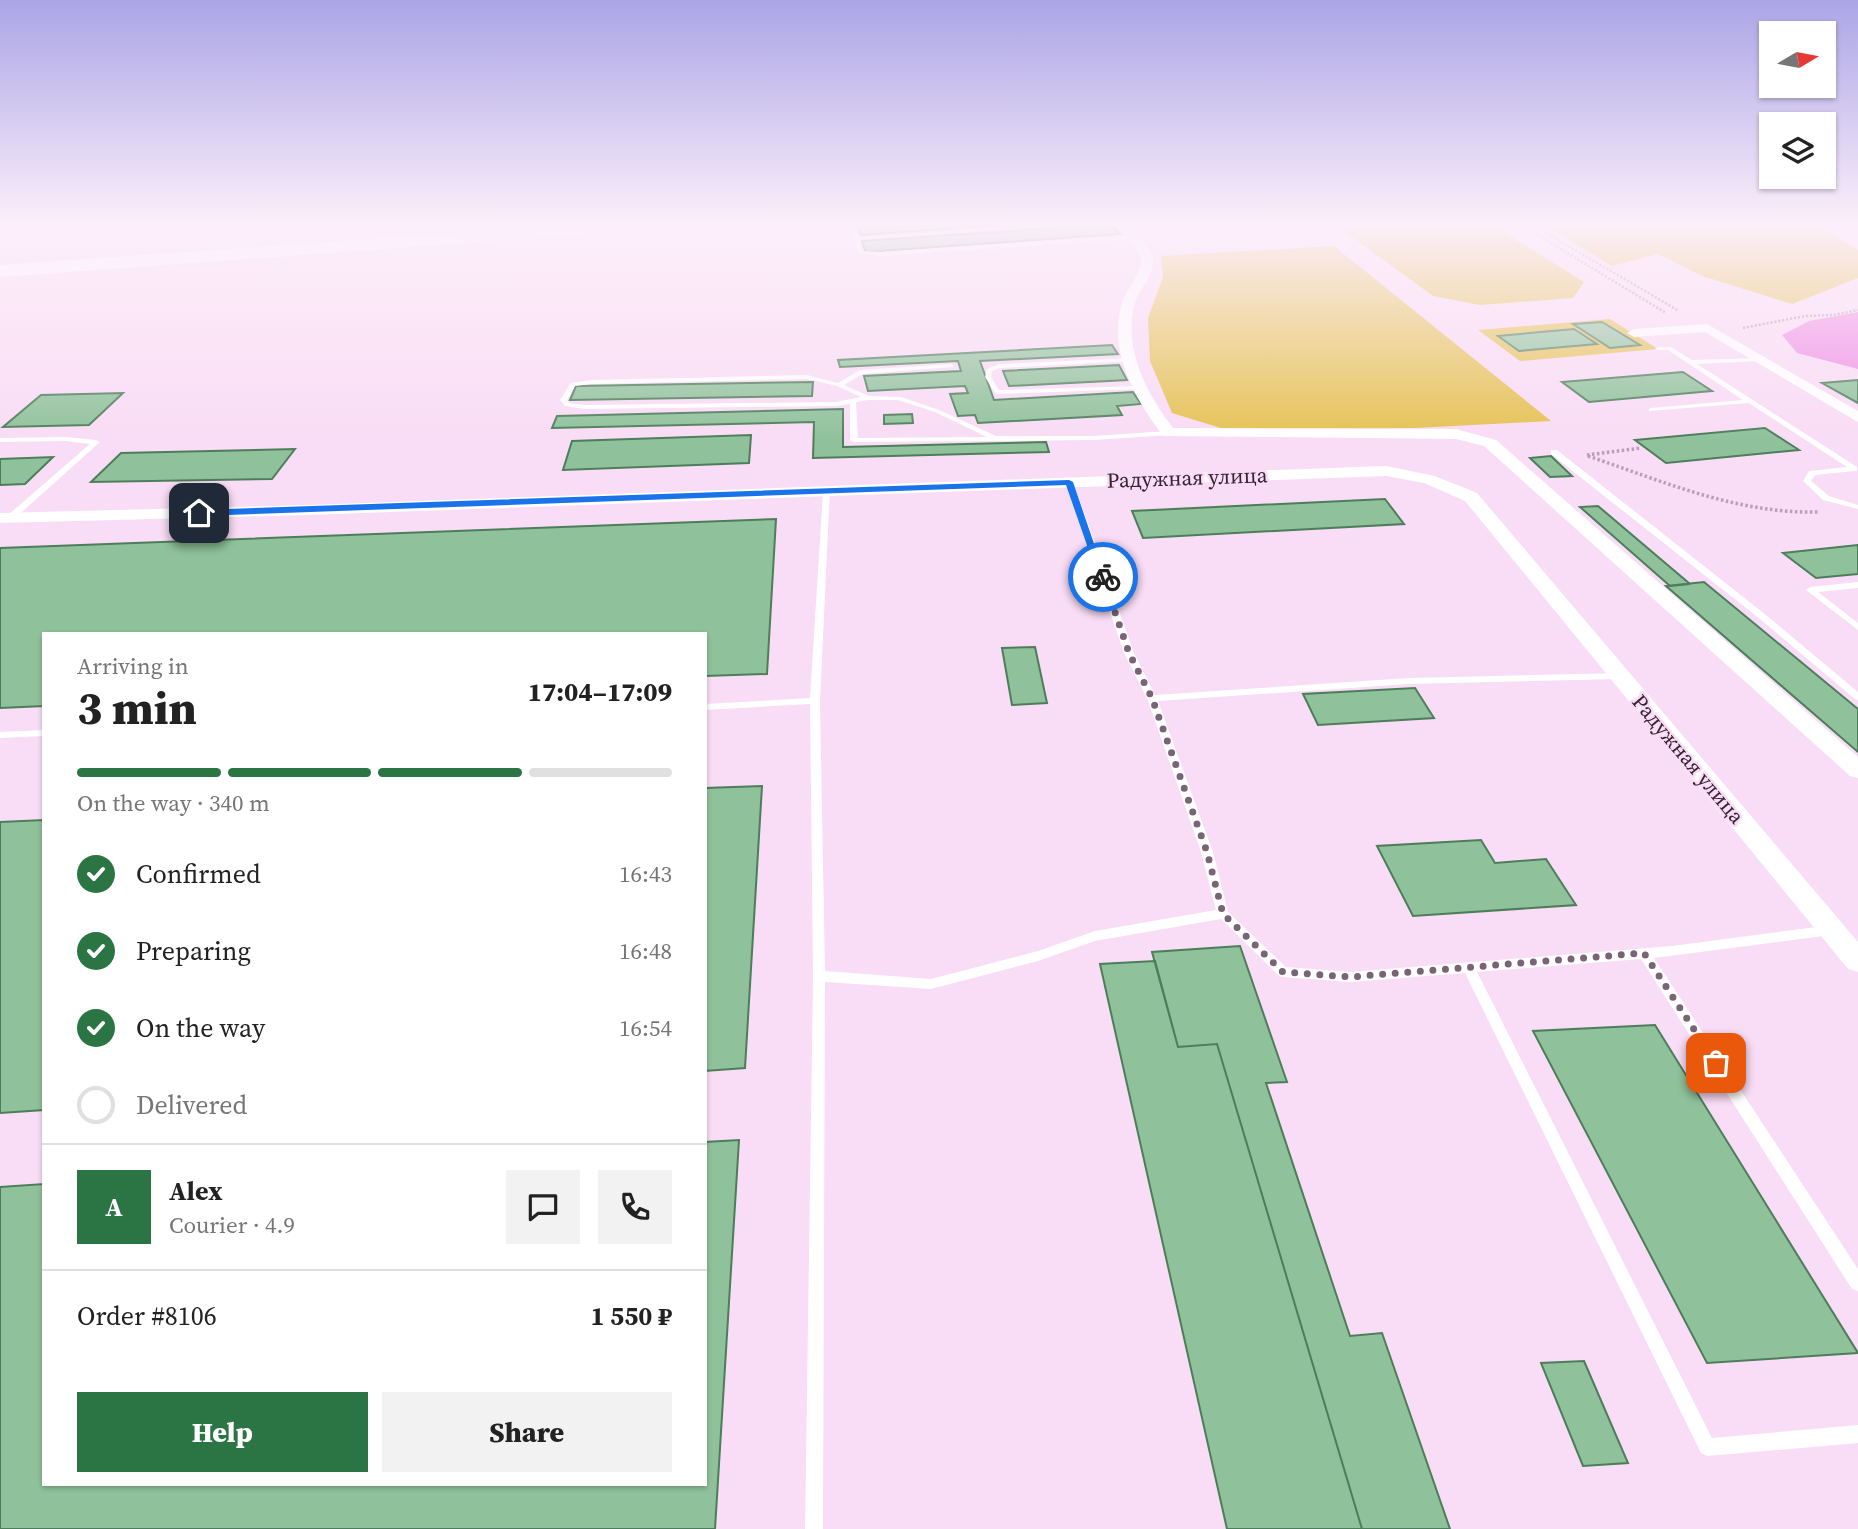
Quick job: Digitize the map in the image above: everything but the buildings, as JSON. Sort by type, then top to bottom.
[{"type":"street","points":[[1130,297],[1125,320],[1131,360],[1154,415],[1169,433],[1456,434],[1490,443],[1858,770]]},
{"type":"street","points":[[1634,333],[1707,328],[1858,417]]},
{"type":"street","name":"Радужная улица","points":[[5,518],[1386,471],[1416,473],[1471,497],[1858,961]]},
{"type":"lane","points":[[1658,349],[1669,348],[1692,362],[1854,469],[1812,473],[1807,481],[1826,498],[1858,507]]},
{"type":"lane","points":[[1692,362],[1759,359]]},
{"type":"lane","points":[[1131,360],[999,366],[989,370],[988,377],[997,392],[1141,388]]},
{"type":"lane","points":[[839,385],[860,372],[951,366]]},
{"type":"lane","points":[[868,398],[839,385],[807,377],[591,382],[573,384],[563,400],[567,405],[585,407],[836,404],[868,398],[900,398],[937,411],[995,438]]},
{"type":"lane","points":[[853,401],[854,440],[1094,438],[1169,433]]},
{"type":"lane","points":[[1651,410],[1752,401]]},
{"type":"lane","points":[[0,440],[66,439],[96,442],[5,518]]},
{"type":"lane","points":[[1554,452],[1763,617],[1858,697]]},
{"type":"lane","points":[[1069,482],[1129,653],[1152,698],[1207,852],[1223,914],[1283,972],[1350,977],[1644,953],[1831,930]]},
{"type":"lane","points":[[814,1529],[819,976],[815,701],[827,491]]},
{"type":"lane","points":[[1858,585],[1810,590],[1858,627]]},
{"type":"lane","points":[[1152,698],[1409,681],[1619,676]]},
{"type":"lane","points":[[707,706],[815,701]]},
{"type":"lane","points":[[0,735],[42,733]]},
{"type":"lane","points":[[819,976],[931,984],[1038,956],[1095,936],[1223,914]]},
{"type":"lane","points":[[1644,953],[1858,1283]]},
{"type":"lane","points":[[1468,967],[1707,1447],[1858,1434]]},
{"type":"path","points":[[1641,297],[1683,323],[1707,328]]},
{"type":"path","points":[[1655,297],[1707,328]]},
{"type":"path","points":[[1741,329],[1805,316],[1834,315],[1858,310]]},
{"type":"path","points":[[1642,448],[1585,455],[1742,507],[1805,513],[1832,511]]},
{"type":"shaded area","points":[[1156,297],[1398,297],[1551,421],[1415,428],[1224,429],[1172,413],[1150,361],[1148,318]]},
{"type":"shaded area","points":[[1440,297],[1573,297],[1573,298],[1480,305]]},
{"type":"shaded area","points":[[1771,297],[1809,297],[1792,304]]},
{"type":"shaded area","points":[[1858,312],[1858,369],[1797,353],[1782,335],[1809,321]]},
{"type":"shaded area","points":[[1610,319],[1658,349],[1520,361],[1478,330]]},
{"type":"way so far","points":[[1103,577],[1129,653],[1152,698],[1207,852],[1223,914],[1283,972],[1350,977],[1644,953],[1716,1063]]},
{"type":"route","points":[[199,513],[1069,482],[1103,577]]}]
